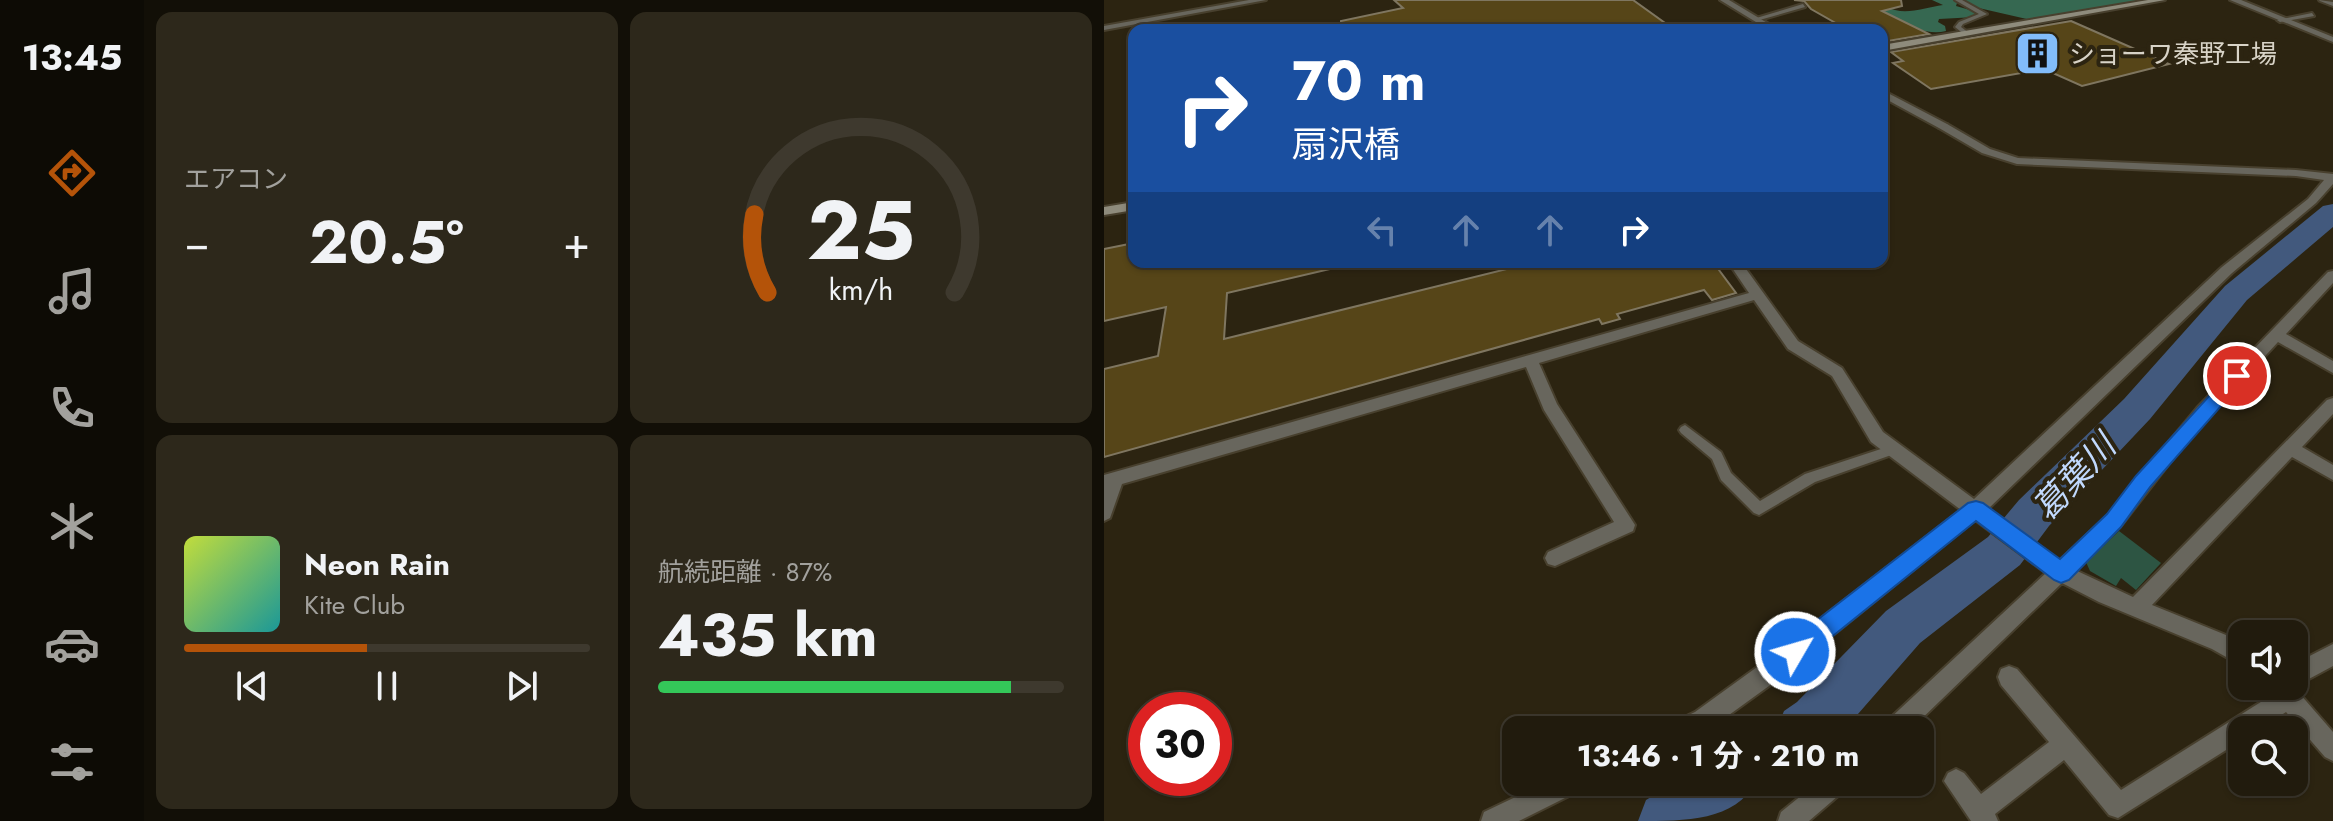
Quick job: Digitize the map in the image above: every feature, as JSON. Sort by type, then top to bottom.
[{"type":"main road","points":[[1888,47],[2161,0]]},
{"type":"main road","points":[[1104,211],[1128,207]]},
{"type":"street","points":[[1104,28],[1262,0]]},
{"type":"street","points":[[1724,0],[1765,24]]},
{"type":"street","points":[[2234,0],[2333,40]]},
{"type":"street","points":[[1888,98],[1986,151],[2017,161],[2296,173],[2333,178]]},
{"type":"street","points":[[1709,716],[1772,670],[1976,509],[2227,270],[2312,201],[2333,178]]},
{"type":"street","points":[[1738,268],[1793,345],[1837,372],[1877,437],[1893,450],[2061,573],[2106,596],[2228,647]]},
{"type":"street","points":[[1908,716],[2114,521],[2143,481],[2275,334],[2303,310],[2333,275]]},
{"type":"street","points":[[1104,513],[1110,480],[1758,295]]},
{"type":"street","points":[[2275,334],[2333,368]]},
{"type":"street","points":[[1531,361],[1550,406],[1626,525],[1555,558]]},
{"type":"street","points":[[2137,607],[2333,404]]},
{"type":"street","points":[[2289,447],[2333,473]]},
{"type":"street","points":[[2308,672],[2333,654]]},
{"type":"street","points":[[2009,677],[2118,806],[2269,700]]},
{"type":"street","points":[[2297,700],[2333,749]]},
{"type":"street","points":[[1956,781],[1983,816],[2065,744]]},
{"type":"street","points":[[1493,821],[1544,796]]},
{"type":"street","points":[[1790,821],[1820,796]]},
{"type":"lane","points":[[1958,0],[1984,14],[1961,23],[1958,27],[1967,34]]},
{"type":"lane","points":[[2322,0],[2333,4]]},
{"type":"lane","points":[[1756,19],[1803,6]]},
{"type":"lane","points":[[2280,20],[2312,15]]},
{"type":"lane","points":[[1685,430],[1717,456],[1726,476],[1759,509],[1810,478],[1893,450]]},
{"type":"green space","points":[[1862,0],[1907,11],[1943,5],[1932,0],[2143,0],[2031,20],[1957,3],[1956,6],[1977,12],[1976,17],[1939,19],[1946,31],[1935,32],[1914,28]]},
{"type":"green space","points":[[2119,531],[2161,563],[2136,590],[2121,578],[2116,586],[2090,571],[2086,562]]},
{"type":"building","points":[[1394,0],[1633,0],[1665,23],[1341,24],[1341,21],[1403,8]]},
{"type":"building","points":[[1794,0],[1901,0],[1902,6],[1882,11],[1929,34],[1888,41],[1888,24],[1837,24],[1811,9],[1804,1]]},
{"type":"building","name":"ショーワ秦野工場","points":[[2071,21],[2169,64],[2082,86],[2044,69],[1931,89],[1893,63],[1903,61],[1891,52]]},
{"type":"building","points":[[1128,244],[1128,268],[1330,268],[1227,293],[1224,339],[1511,268],[1717,268],[1736,293],[1712,300],[1704,290],[1617,314],[1620,319],[1602,324],[1599,319],[1104,457],[1104,369],[1158,356],[1166,307],[1104,321],[1104,249]]},
{"type":"waterway","name":"葛葉川","points":[[1821,716],[1903,627],[2004,551],[2034,513],[2137,409],[2236,293],[2333,212]]},
{"type":"waterway","name":"葛葉川","points":[[1667,821],[1706,796]]},
{"type":"place","name":"ショーワ秦野工場","points":[[2038,54]]},
{"type":"route","points":[[1795,652],[1976,509],[2061,573],[2114,521],[2143,481],[2237,376]]}]
